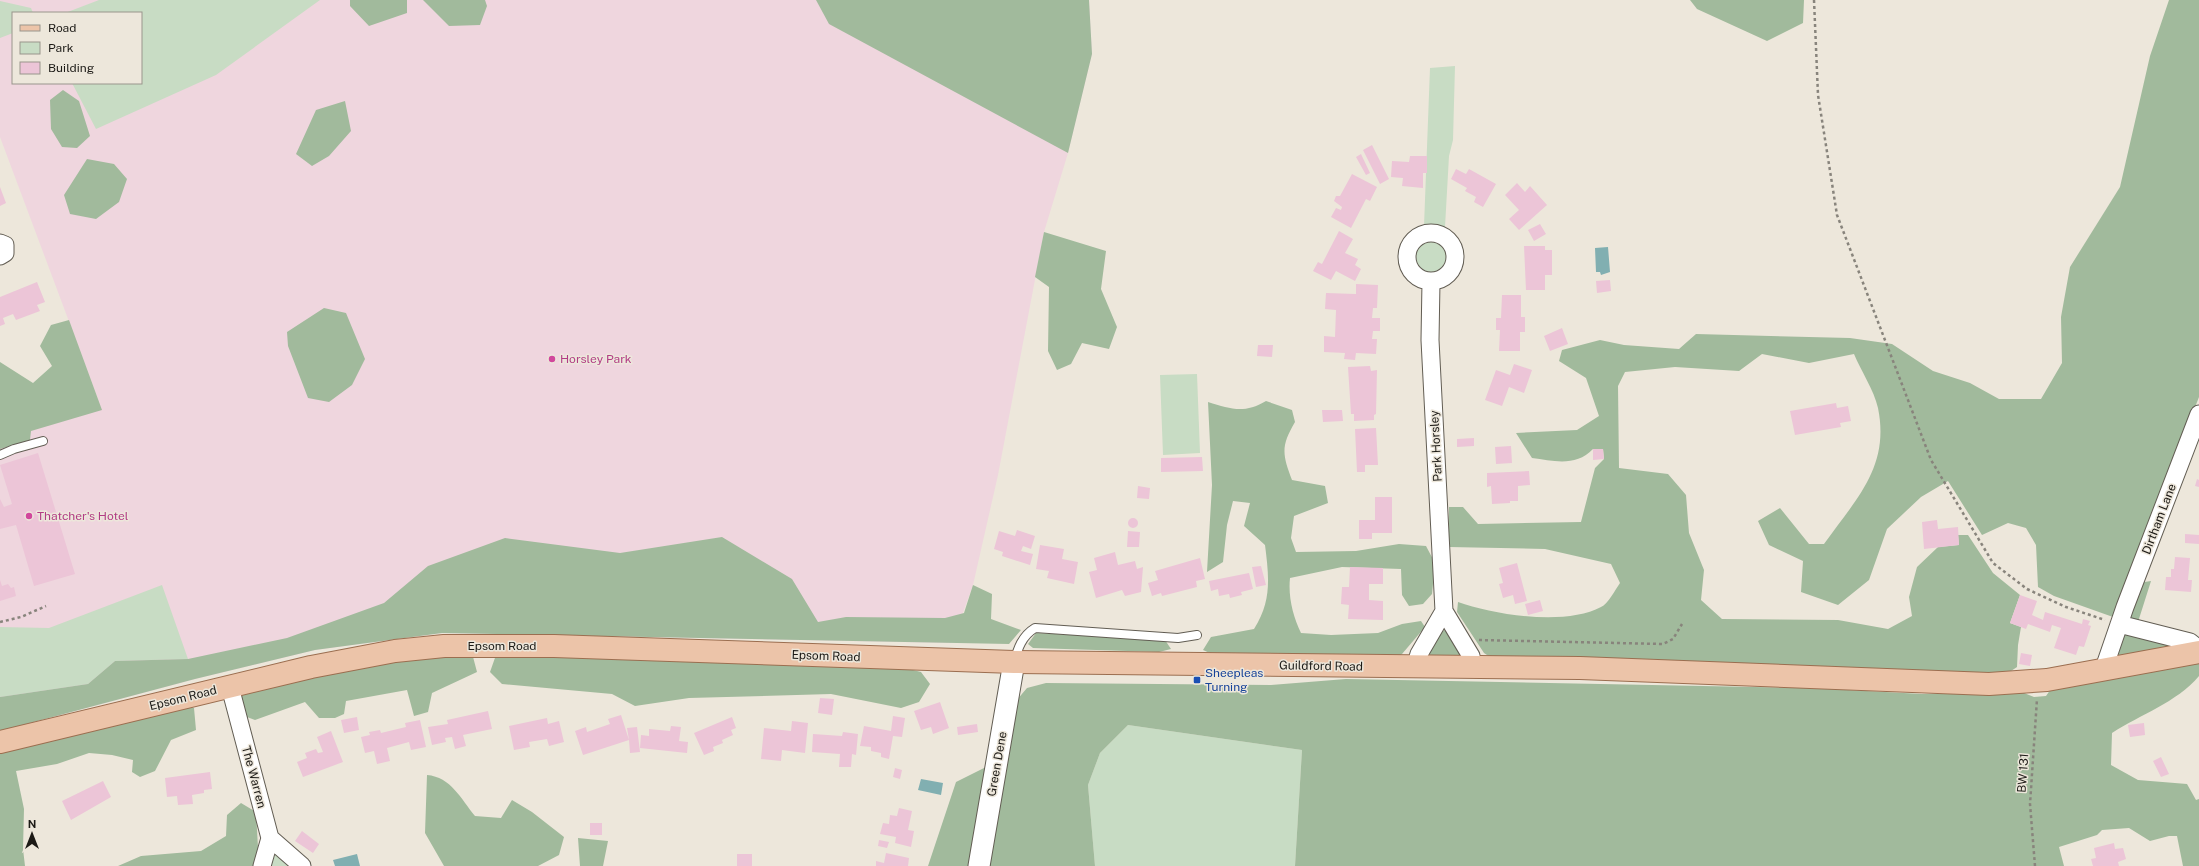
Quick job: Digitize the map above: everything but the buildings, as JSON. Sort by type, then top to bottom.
[{"type":"main road","name":"Epsom Road","points":[[0,742],[311,667],[395,651],[444,646],[554,646],[1014,662]]},
{"type":"main road","points":[[2104,671],[2199,652]]},
{"type":"main road","name":"Guildford Road","points":[[1014,662],[1580,668],[1989,684],[2037,681],[2104,671]]},
{"type":"street","points":[[0,243],[5,245],[6,249],[5,253],[0,256]]},
{"type":"street","name":"Park Horsley","points":[[1431,282],[1430,340],[1444,611],[1471,656],[1473,668]]},
{"type":"street","name":"Dirtham Lane","points":[[2104,671],[2119,624],[2199,414]]},
{"type":"street","points":[[1415,667],[1419,654],[1444,611]]},
{"type":"street","points":[[2119,624],[2190,642],[2199,649]]},
{"type":"street","name":"Green Dene","points":[[979,866],[1014,662]]},
{"type":"street","name":"The Warren","points":[[230,687],[270,838]]},
{"type":"street","points":[[262,866],[270,838],[302,866]]},
{"type":"lane","points":[[0,455],[14,449],[43,441]]},
{"type":"lane","points":[[1014,662],[1018,646],[1030,631],[1035,628],[1178,638],[1197,635]]},
{"type":"path","points":[[1814,0],[1818,95],[1837,215],[1931,460],[1993,563],[2026,589],[2066,607],[2119,624]]},
{"type":"path","points":[[0,622],[20,617],[46,606]]},
{"type":"path","points":[[1461,639],[1663,644],[1673,639],[1682,624]]},
{"type":"path","name":"BW 131","points":[[2035,866],[2030,804],[2037,681]]},
{"type":"shaded area","name":"Horsley Park","points":[[0,0],[1089,0],[1092,54],[1068,153],[1044,232],[998,475],[973,585],[952,643],[442,633],[315,650],[195,679],[0,731],[0,430],[98,399],[0,137]]},
{"type":"green space","points":[[99,0],[320,0],[216,75],[96,129],[73,84],[142,84],[142,12],[68,12]]},
{"type":"green space","points":[[350,0],[407,0],[407,13],[369,26],[350,6]]},
{"type":"green space","points":[[423,0],[485,0],[487,6],[480,25],[449,26]]},
{"type":"green space","points":[[816,0],[1089,0],[1092,54],[1068,153],[829,24]]},
{"type":"green space","points":[[1690,0],[1804,0],[1803,23],[1767,41],[1697,9]]},
{"type":"green space","points":[[2169,0],[2199,0],[2199,397],[2113,617],[2054,596],[2038,587],[2036,545],[2026,528],[2008,523],[1982,535],[1948,481],[1921,497],[1887,529],[1869,580],[1838,605],[1801,592],[1803,561],[1769,545],[1758,521],[1780,508],[1809,544],[1824,544],[1858,497],[1868,481],[1875,465],[1879,448],[1880,429],[1878,408],[1870,387],[1854,354],[1809,363],[1762,354],[1739,371],[1675,367],[1625,372],[1618,386],[1619,468],[1668,474],[1686,495],[1689,533],[1704,570],[1701,600],[1722,619],[1838,620],[1888,629],[1912,616],[1909,597],[1917,567],[1938,547],[1959,545],[1958,535],[1968,535],[1993,573],[2020,595],[2010,623],[2021,627],[2017,667],[2002,677],[1496,661],[1484,653],[1457,612],[1458,602],[1473,607],[1510,614],[1550,617],[1569,616],[1586,613],[1601,607],[1609,600],[1620,583],[1611,564],[1545,549],[1449,547],[1449,507],[1463,507],[1478,524],[1581,522],[1595,468],[1604,459],[1603,449],[1593,449],[1586,455],[1572,461],[1532,458],[1516,433],[1577,430],[1599,416],[1586,378],[1559,361],[1562,350],[1600,340],[1624,345],[1679,349],[1696,334],[1850,338],[1892,344],[1933,371],[1970,383],[1999,399],[2041,399],[2062,363],[2061,317],[2070,267],[2120,187],[2150,56]]},
{"type":"green space","points":[[0,1],[31,8],[33,12],[12,12],[12,33],[0,38]]},
{"type":"green space","points":[[1455,66],[1453,140],[1449,156],[1445,227],[1424,226],[1430,68]]},
{"type":"green space","points":[[63,90],[79,101],[90,136],[77,148],[62,147],[51,129],[50,100]]},
{"type":"green space","points":[[345,101],[351,131],[329,156],[312,166],[296,154],[316,110]]},
{"type":"green space","points":[[87,159],[114,164],[127,179],[119,202],[96,219],[70,214],[64,195]]},
{"type":"green space","points":[[1044,232],[1106,251],[1101,289],[1117,327],[1109,349],[1082,343],[1071,364],[1057,370],[1048,351],[1049,287],[1035,277]]},
{"type":"green space","points":[[1431,239],[1443,244],[1448,256],[1443,268],[1431,273],[1419,268],[1414,256],[1419,244]]},
{"type":"green space","points":[[324,308],[346,313],[365,359],[352,385],[329,402],[308,398],[288,346],[287,332]]},
{"type":"green space","points":[[69,320],[102,410],[31,431],[30,440],[0,449],[0,362],[33,383],[52,366],[40,346],[51,325]]},
{"type":"green space","points":[[1197,374],[1200,453],[1163,455],[1160,375]]},
{"type":"green space","points":[[1266,401],[1292,410],[1295,422],[1290,430],[1284,450],[1286,463],[1292,480],[1325,486],[1328,503],[1294,516],[1291,538],[1296,552],[1356,551],[1399,544],[1426,546],[1435,563],[1432,594],[1423,604],[1409,606],[1402,595],[1401,569],[1342,567],[1290,578],[1292,606],[1301,633],[1331,635],[1378,633],[1402,624],[1421,621],[1425,627],[1402,654],[1390,660],[1212,654],[1203,650],[1211,637],[1254,629],[1264,609],[1268,588],[1268,568],[1265,545],[1244,526],[1250,503],[1233,501],[1227,525],[1223,562],[1207,572],[1212,485],[1208,402],[1224,407],[1244,409],[1251,408]]},
{"type":"green space","points":[[722,537],[792,579],[818,622],[846,617],[945,618],[964,613],[973,585],[992,594],[991,619],[1021,630],[1009,644],[442,633],[315,650],[195,679],[0,731],[0,697],[88,684],[115,661],[188,659],[287,638],[384,603],[428,566],[505,538],[620,553]]},
{"type":"green space","points":[[2151,581],[2138,622],[2127,620],[2138,583]]},
{"type":"green space","points":[[162,585],[188,659],[115,661],[88,684],[0,697],[0,627],[49,628]]},
{"type":"green space","points":[[1446,630],[1461,655],[1457,662],[1427,661],[1426,653],[1436,632]]},
{"type":"green space","points":[[2125,631],[2168,644],[2168,651],[2115,658]]},
{"type":"green space","points":[[1036,633],[1165,640],[1171,649],[1159,652],[1033,648],[1028,644]]},
{"type":"green space","points":[[472,653],[477,672],[432,693],[428,712],[414,716],[407,690],[346,701],[344,714],[335,718],[319,718],[305,702],[255,720],[247,717],[240,696],[243,689],[318,670]]},
{"type":"green space","points":[[496,655],[893,665],[921,672],[930,684],[919,702],[901,708],[831,694],[689,698],[635,706],[612,694],[502,684],[490,672]]},
{"type":"green space","points":[[2199,658],[2199,676],[2180,694],[2112,733],[2111,765],[2138,780],[2187,784],[2196,800],[2199,799],[2199,866],[2183,866],[2177,836],[2169,836],[2150,841],[2129,828],[2102,830],[2097,835],[2059,847],[2064,866],[1295,866],[1302,750],[1128,725],[1100,753],[1088,785],[1095,866],[984,866],[1016,701],[1027,688],[1046,683],[1271,685],[1346,679],[1811,688],[1922,694],[2024,693],[2034,697],[2046,696],[2053,686]]},
{"type":"green space","points":[[184,705],[194,708],[196,730],[171,740],[155,771],[140,777],[132,772],[133,760],[112,755],[89,753],[57,764],[16,771],[24,809],[23,849],[25,866],[0,866],[0,749]]},
{"type":"green space","points":[[1128,725],[1302,750],[1295,866],[1095,866],[1088,785],[1100,753]]},
{"type":"green space","points":[[986,767],[970,866],[928,866],[956,782]]},
{"type":"green space","points":[[427,775],[443,780],[449,784],[475,816],[501,818],[512,800],[532,812],[564,837],[559,855],[538,866],[444,866],[425,833]]},
{"type":"green space","points":[[241,803],[256,812],[258,848],[253,866],[118,866],[141,856],[201,851],[226,836],[227,815]]},
{"type":"green space","points":[[578,838],[608,841],[603,866],[580,866]]},
{"type":"green space","points":[[281,853],[296,866],[268,866],[275,855]]},
{"type":"water","points":[[1608,247],[1610,272],[1601,275],[1600,272],[1596,272],[1595,248]]},
{"type":"water","points":[[921,779],[943,783],[941,795],[918,790]]},
{"type":"water","points":[[357,854],[360,866],[335,866],[333,860]]},
{"type":"place","name":"Horsley Park","points":[[552,359]]},
{"type":"place","name":"Thatcher's Hotel","points":[[29,516]]},
{"type":"place","name":"Sheepleas Turning","points":[[1197,680]]}]
